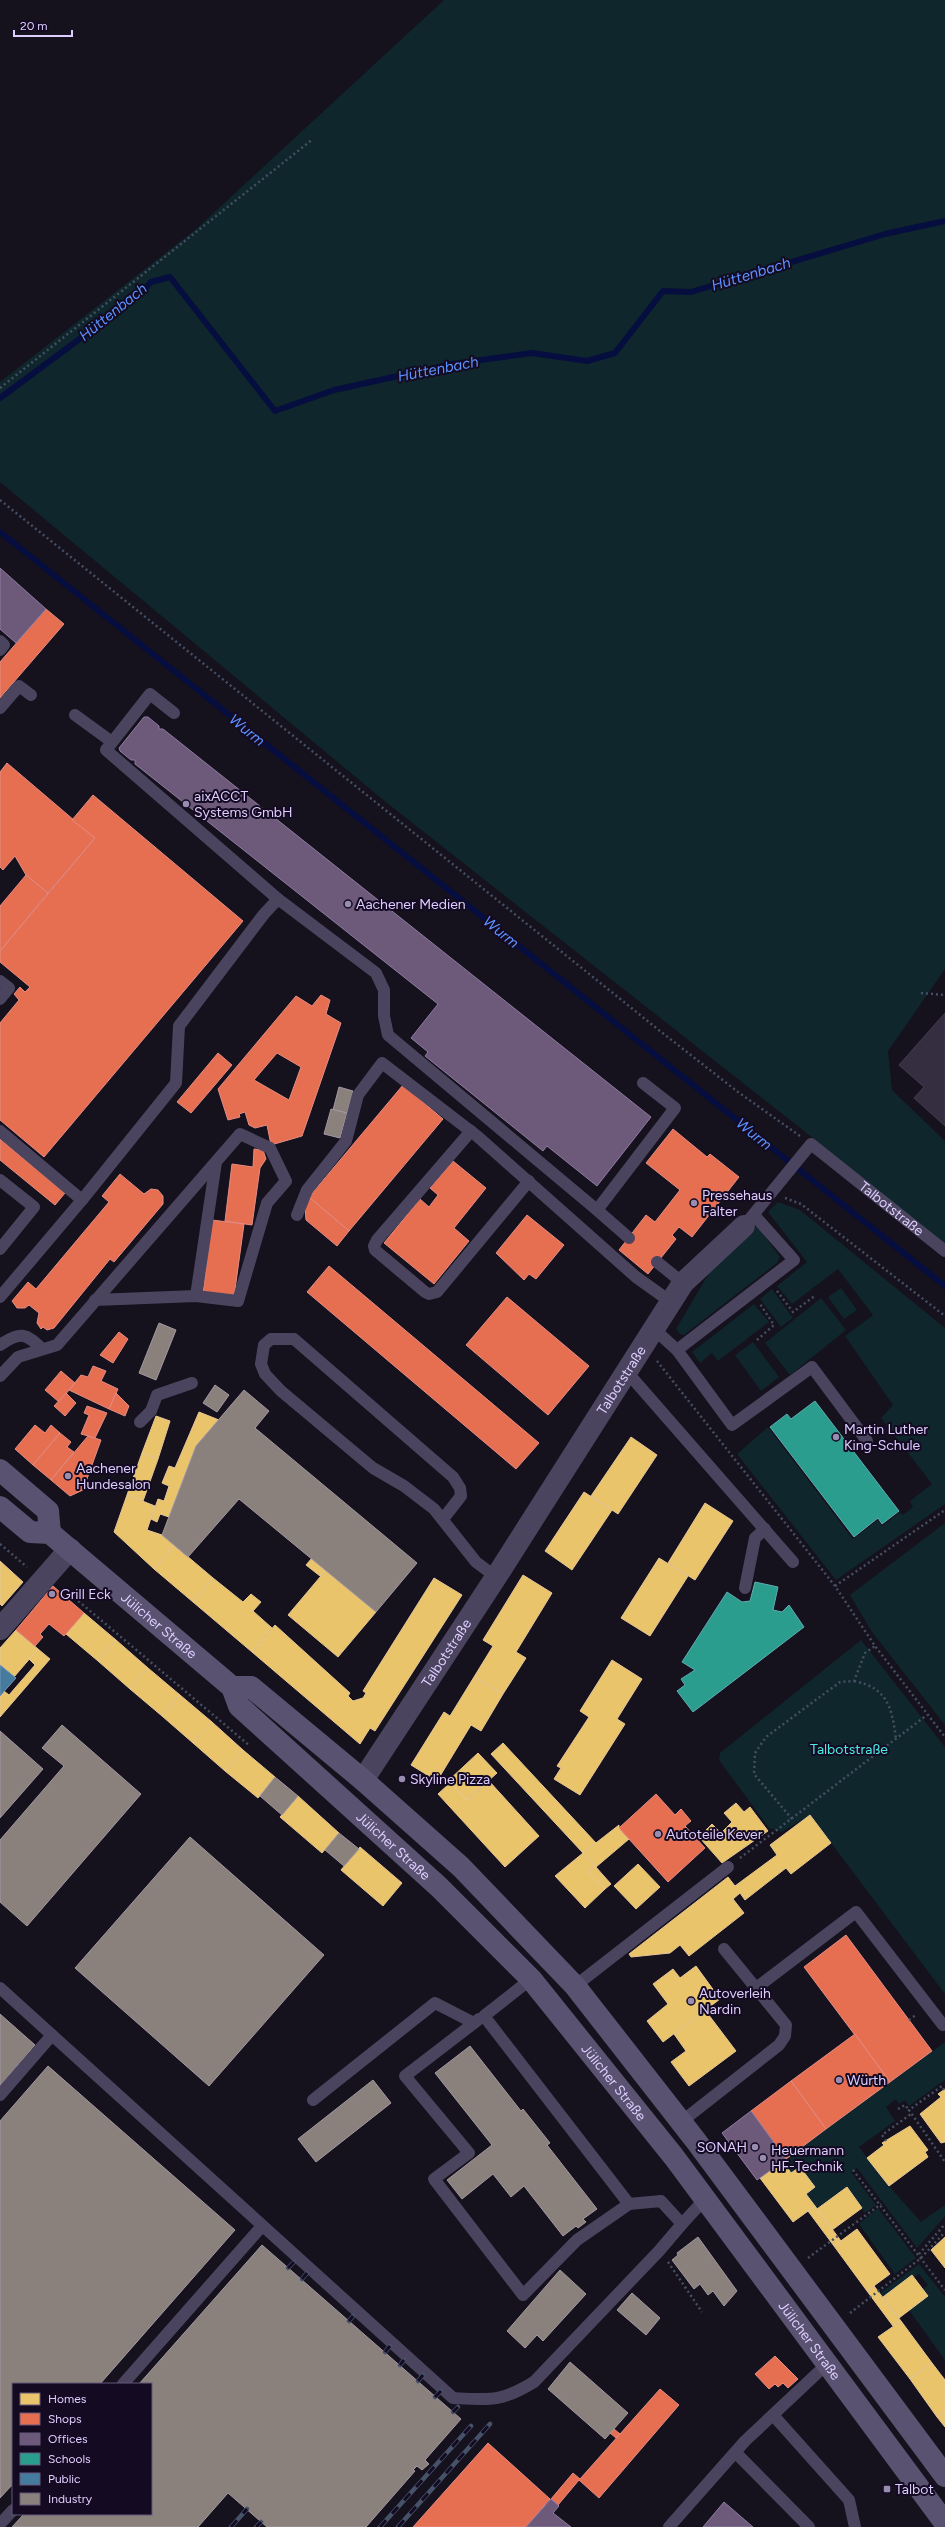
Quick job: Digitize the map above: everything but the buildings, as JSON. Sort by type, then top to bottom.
[{"type":"main road","points":[[0,1470],[48,1511],[50,1533],[30,1532],[0,1507]]},
{"type":"main road","name":"Jülicher Straße","points":[[50,1533],[232,1687],[239,1706],[439,1886],[531,1979],[674,2157],[704,2200],[945,2523]]},
{"type":"main road","name":"Jülicher Straße","points":[[232,1687],[251,1687],[363,1780],[461,1867],[575,1986],[726,2182],[945,2476]]},
{"type":"main road","points":[[347,1802],[363,1780]]},
{"type":"main road","points":[[704,2200],[726,2182]]},
{"type":"main road","points":[[827,2364],[850,2347]]},
{"type":"street","name":"Talbotstraße","points":[[363,1780],[496,1577],[683,1284],[712,1254],[749,1220]]},
{"type":"street","points":[[0,1629],[70,1549]]},
{"type":"lane","points":[[0,642],[4,645],[0,650]]},
{"type":"lane","points":[[0,708],[19,686],[31,695]]},
{"type":"lane","points":[[174,713],[150,694],[106,750],[278,899],[376,973],[384,990],[384,1016],[388,1036],[629,1238]]},
{"type":"lane","points":[[75,715],[112,742]]},
{"type":"lane","points":[[0,1297],[82,1200],[176,1083],[179,1026],[264,914],[278,899]]},
{"type":"lane","points":[[0,981],[9,988],[0,999]]},
{"type":"lane","points":[[297,1215],[307,1190],[346,1141],[358,1095],[382,1063],[471,1131],[636,1277],[671,1302]]},
{"type":"lane","points":[[597,1210],[675,1108],[643,1083]]},
{"type":"lane","points":[[0,1131],[82,1200]]},
{"type":"lane","points":[[471,1131],[377,1240],[374,1246],[375,1250],[425,1292],[429,1294],[437,1292],[529,1181]]},
{"type":"lane","points":[[0,1376],[18,1357],[57,1345],[95,1300],[240,1134],[270,1148],[286,1181],[267,1203],[238,1301],[196,1296],[95,1300]]},
{"type":"lane","name":"Talbotstraße","points":[[749,1220],[809,1146],[945,1251]]},
{"type":"lane","points":[[196,1296],[216,1162]]},
{"type":"lane","points":[[0,1180],[34,1207],[0,1249]]},
{"type":"lane","points":[[677,1350],[794,1260],[749,1220]]},
{"type":"lane","points":[[657,1262],[683,1284]]},
{"type":"lane","points":[[654,1329],[677,1350],[732,1425],[812,1367],[867,1441]]},
{"type":"lane","points":[[0,1345],[18,1335],[23,1335],[29,1336],[42,1349]]},
{"type":"lane","points":[[443,1519],[460,1496],[460,1488],[453,1477],[294,1339],[271,1339],[264,1345],[261,1364],[265,1374],[281,1391],[373,1468],[404,1486],[443,1519],[476,1562],[496,1577]]},
{"type":"lane","points":[[627,1372],[765,1529],[792,1562]]},
{"type":"lane","points":[[140,1422],[151,1411],[157,1396],[192,1383]]},
{"type":"lane","points":[[745,1588],[755,1538],[765,1529]]},
{"type":"lane","points":[[575,1986],[728,1867]]},
{"type":"lane","points":[[756,1988],[856,1912],[943,2025]]},
{"type":"lane","points":[[680,2122],[779,2045],[785,2036],[786,2025],[724,1948]]},
{"type":"lane","points":[[531,1979],[405,2076],[469,2153],[434,2179],[523,2295],[577,2240],[629,2204],[661,2200],[682,2224]]},
{"type":"lane","points":[[0,1988],[453,2398],[493,2400],[513,2395],[534,2382],[659,2251],[704,2200]]},
{"type":"lane","points":[[313,2100],[435,2003],[479,2020],[629,2204]]},
{"type":"lane","points":[[0,2095],[52,2035]]},
{"type":"lane","points":[[124,2383],[262,2226]]},
{"type":"lane","points":[[669,2527],[736,2453],[773,2415],[827,2364]]},
{"type":"lane","points":[[773,2415],[849,2500],[855,2527]]},
{"type":"lane","points":[[736,2453],[809,2527]]},
{"type":"lane","points":[[0,2524],[12,2511]]},
{"type":"path","points":[[0,388],[314,139]]},
{"type":"path","points":[[0,500],[654,1026],[809,1146]]},
{"type":"path","points":[[921,993],[945,995]]},
{"type":"path","points":[[778,1186],[786,1199],[801,1204],[945,1316]]},
{"type":"path","points":[[768,1280],[793,1312],[816,1295]]},
{"type":"path","points":[[752,1292],[774,1325],[757,1340]]},
{"type":"path","points":[[835,1586],[945,1510]]},
{"type":"path","points":[[0,1544],[29,1569]]},
{"type":"path","points":[[854,1681],[865,1653],[875,1646]]},
{"type":"path","points":[[792,1819],[754,1774],[755,1753],[766,1737],[840,1682],[854,1681],[869,1684],[882,1695],[892,1710],[896,1739]]},
{"type":"path","points":[[728,1867],[927,1715]]},
{"type":"path","points":[[909,2020],[915,2016]]},
{"type":"path","points":[[909,2110],[942,2086],[944,2090]]},
{"type":"path","points":[[898,2109],[905,2105],[945,2162]]},
{"type":"path","points":[[886,2141],[882,2134],[911,2114]]},
{"type":"path","points":[[853,2170],[881,2204],[945,2290]]},
{"type":"path","points":[[807,2258],[881,2204]]},
{"type":"path","points":[[919,2254],[945,2224]]},
{"type":"path","points":[[849,2313],[921,2258],[945,2232]]},
{"type":"path","points":[[672,2268],[702,2312]]},
{"type":"green space","points":[[444,0],[945,0],[945,969],[888,1051],[892,1090],[945,1141],[945,1255],[827,1149],[387,803],[0,482],[0,382],[195,230]]},
{"type":"green space","points":[[778,1202],[800,1210],[945,1328],[945,1504],[836,1580],[737,1454],[768,1427],[853,1539],[878,1520],[882,1526],[900,1512],[903,1515],[913,1507],[910,1501],[932,1484],[881,1418],[893,1405],[845,1336],[873,1315],[838,1269],[792,1304],[777,1286],[807,1262],[768,1212]]},
{"type":"green space","points":[[757,1226],[780,1257],[777,1263],[684,1335],[680,1334],[676,1329],[712,1268]]},
{"type":"green space","points":[[841,1288],[857,1310],[844,1319],[828,1297]]},
{"type":"green space","points":[[772,1289],[793,1318],[781,1327],[760,1299]]},
{"type":"green space","points":[[821,1298],[846,1330],[790,1375],[765,1343]]},
{"type":"green space","points":[[754,1304],[769,1322],[718,1361],[712,1353],[700,1363],[692,1352]]},
{"type":"green space","points":[[753,1342],[779,1377],[761,1391],[735,1355]]},
{"type":"green space","points":[[945,1523],[945,1725],[872,1632],[850,1595]]},
{"type":"green space","name":"Talbotstraße","points":[[861,1640],[945,1747],[945,1994],[810,1815],[782,1832],[769,1828],[719,1760],[720,1753]]},
{"type":"green space","points":[[945,2042],[945,2080],[909,2106],[905,2100],[899,2104],[896,2099],[886,2107],[895,2121],[859,2147],[889,2186],[921,2222],[945,2205],[945,2216],[917,2248],[857,2168],[851,2172],[876,2205],[865,2213],[847,2187],[817,2209],[806,2194],[815,2187],[800,2167],[791,2173],[783,2161]]},
{"type":"green space","points":[[878,2208],[916,2258],[895,2274],[859,2224]]},
{"type":"green space","points":[[919,2264],[945,2297],[945,2360],[909,2310],[928,2296],[923,2289],[928,2285],[919,2274],[914,2277],[912,2275],[883,2297],[880,2293]]},
{"type":"waterway","name":"Hüttenbach","points":[[0,398],[139,295],[151,282],[170,277],[275,411],[334,390],[453,364],[532,353],[587,361],[615,353],[663,291],[691,292],[885,234],[945,221]]},
{"type":"waterway","name":"Wurm","points":[[0,532],[945,1286]]},
{"type":"railway","points":[[288,2268],[294,2262]]},
{"type":"railway","points":[[302,2279],[307,2273]]},
{"type":"railway","points":[[349,2321],[353,2316]]},
{"type":"railway","points":[[385,2352],[390,2346]]},
{"type":"railway","points":[[400,2365],[404,2360]]},
{"type":"railway","points":[[418,2381],[423,2375]]},
{"type":"railway","points":[[435,2397],[441,2391]]},
{"type":"railway","points":[[453,2412],[458,2407]]},
{"type":"railway","points":[[398,2527],[490,2424]]},
{"type":"railway","points":[[380,2527],[471,2426]]},
{"type":"railway","points":[[231,2527],[247,2509]]},
{"type":"railway","points":[[256,2527],[261,2522]]},
{"type":"place","name":"aixACCT Systems GmbH","points":[[186,804]]},
{"type":"place","name":"Aachener Medien","points":[[348,904]]},
{"type":"place","name":"Pressehaus Falter","points":[[694,1203]]},
{"type":"place","name":"Martin Luther King-Schule","points":[[836,1437]]},
{"type":"place","name":"Aachener Hundesalon","points":[[68,1476]]},
{"type":"place","name":"Grill Eck","points":[[52,1594]]},
{"type":"place","name":"Skyline Pizza","points":[[402,1779]]},
{"type":"place","name":"Autoteile Kever","points":[[658,1834]]},
{"type":"place","name":"Autoverleih Nardin","points":[[691,2001]]},
{"type":"place","name":"Würth","points":[[839,2080]]},
{"type":"place","name":"SONAH","points":[[755,2147]]},
{"type":"place","name":"Heuermann HF-Technik","points":[[763,2158]]},
{"type":"place","name":"Talbot","points":[[887,2489]]}]
